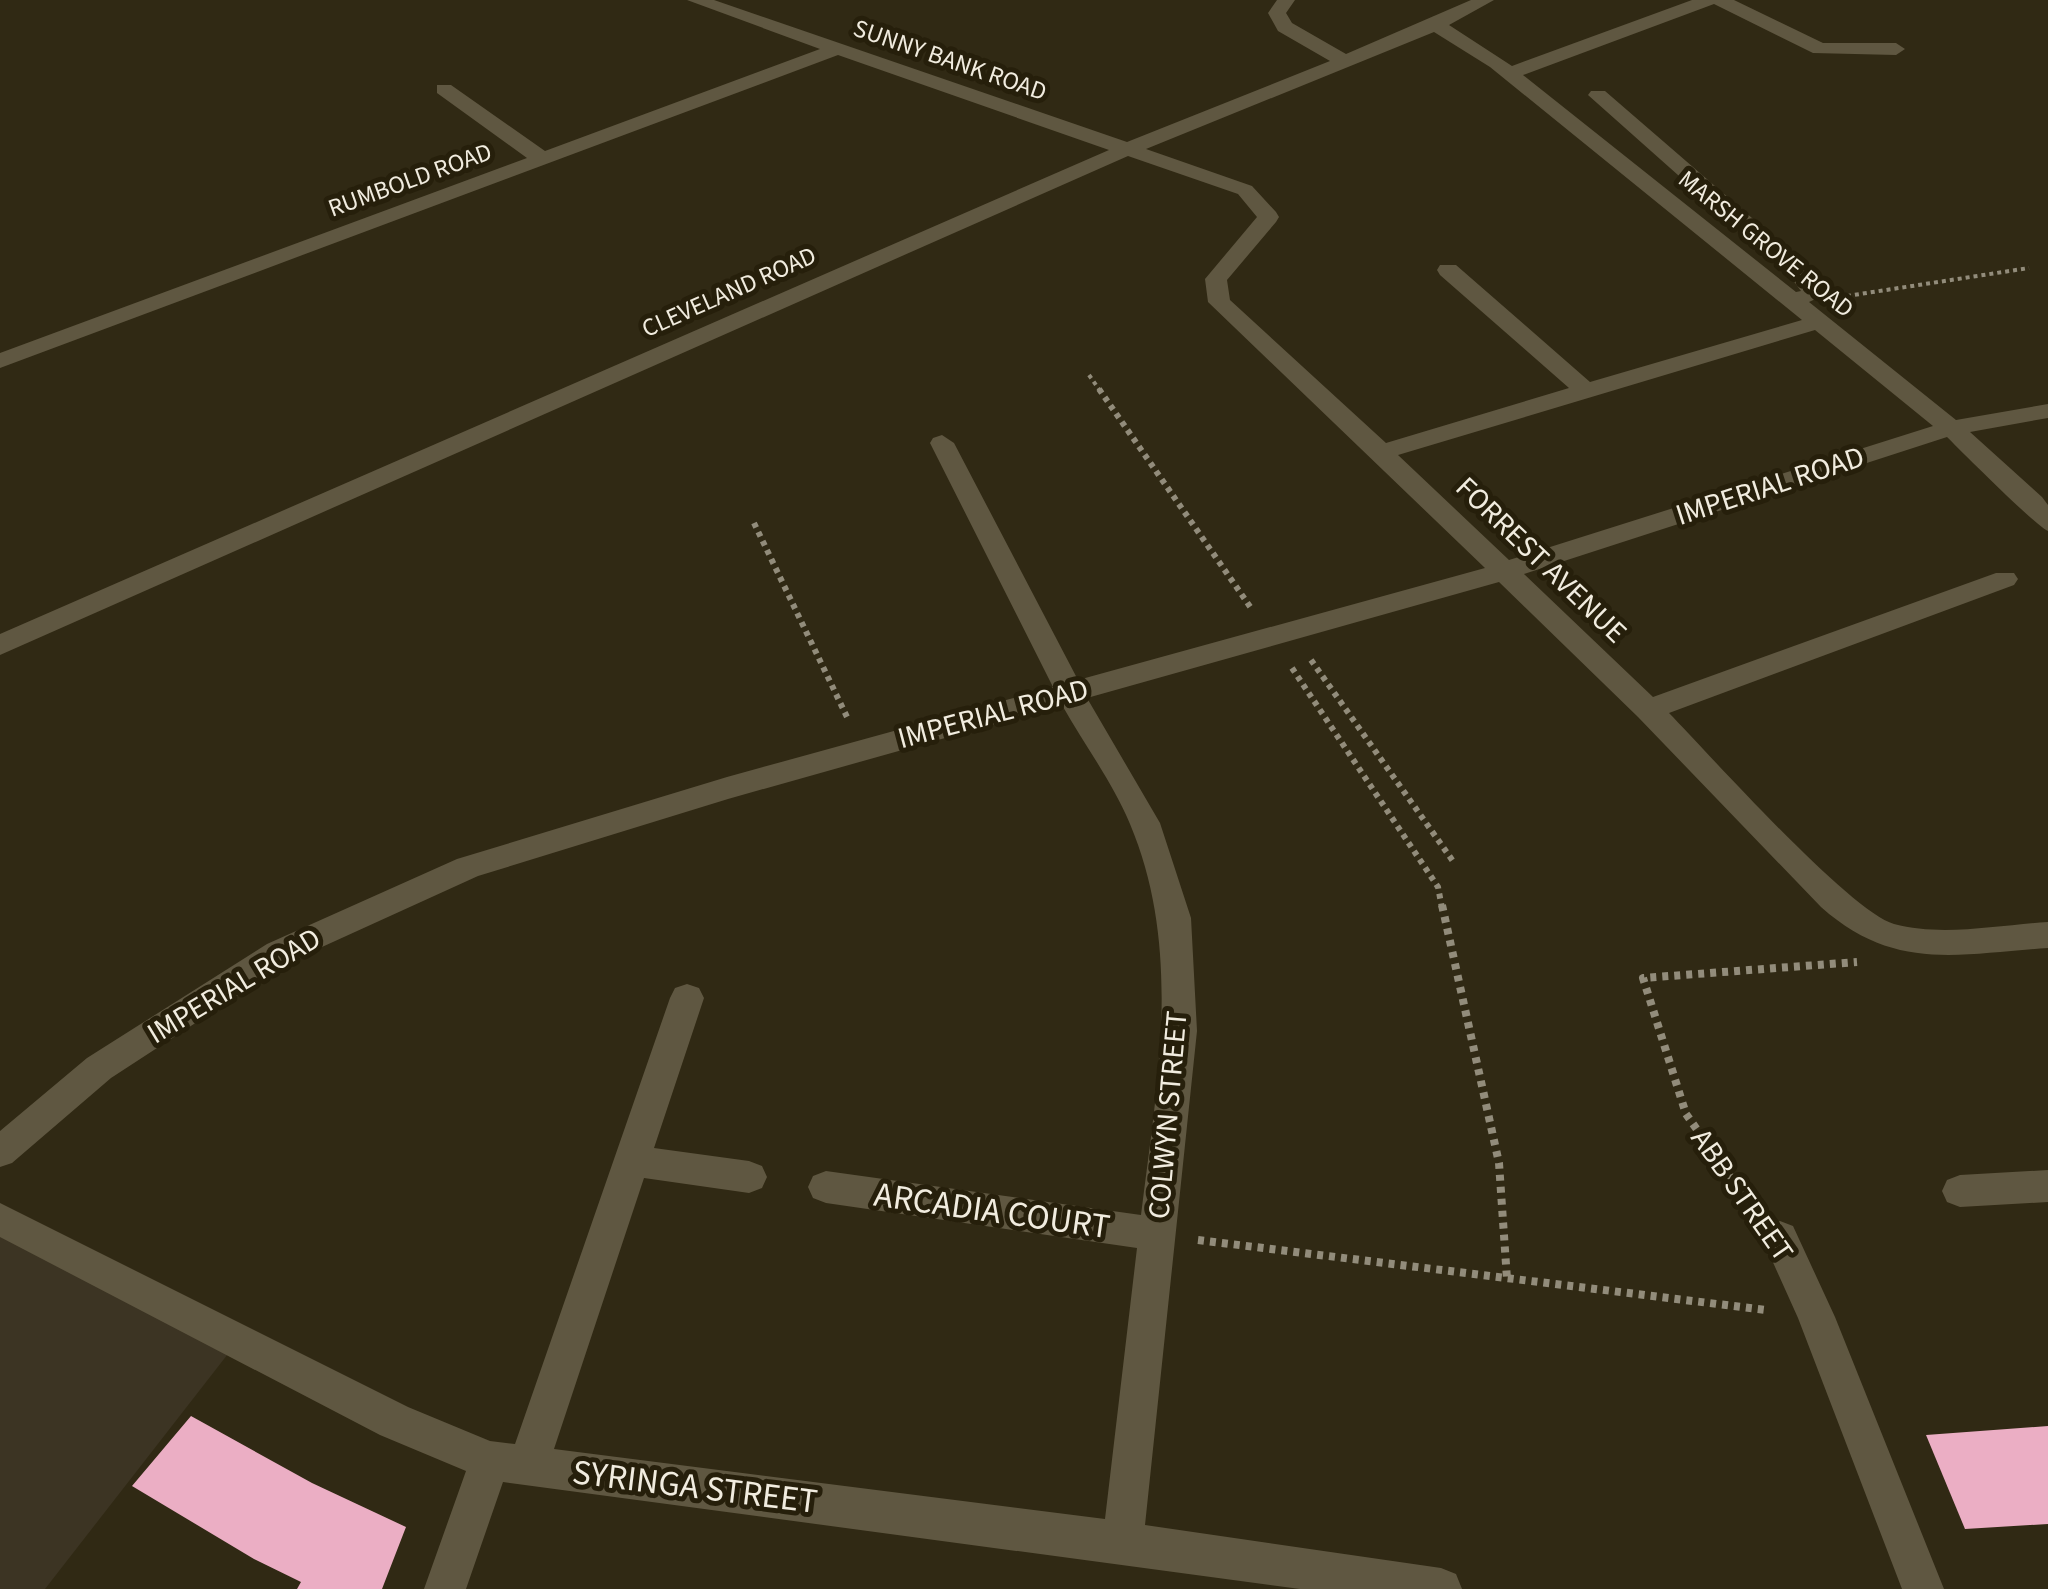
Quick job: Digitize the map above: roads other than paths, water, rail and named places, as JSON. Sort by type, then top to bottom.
[{"type":"street","name":"SUNNY BANK ROAD","points":[[696,0],[1130,148]]},
{"type":"street","points":[[1286,0],[1277,13],[1285,27],[1342,60]]},
{"type":"street","name":"CLEVELAND ROAD","points":[[0,644],[1130,148],[1436,25],[1485,0]]},
{"type":"street","points":[[1510,74],[1709,0]]},
{"type":"street","points":[[1720,0],[1820,49],[1896,49]]},
{"type":"street","name":"MARSH GROVE ROAD","points":[[1436,25],[1510,74],[1951,428],[2033,503],[2048,524]]},
{"type":"street","name":"RUMBOLD ROAD","points":[[0,361],[838,49]]},
{"type":"street","points":[[444,90],[544,160]]},
{"type":"street","points":[[1598,95],[1795,267],[1814,294],[1794,302]]},
{"type":"street","name":"FORREST AVENUE","points":[[1130,148],[1245,190],[1268,217],[1216,278],[1219,302],[1648,710],[1832,898],[1858,920],[1885,935],[1933,940],[2048,936]]},
{"type":"street","points":[[1448,270],[1584,388]]},
{"type":"street","points":[[1381,452],[1584,388],[1819,322]]},
{"type":"street","name":"IMPERIAL ROAD","points":[[0,1152],[99,1068],[278,952],[468,867],[862,750],[1505,571],[1951,428],[2048,411]]},
{"type":"street","name":"COLWYN STREET","points":[[942,443],[1070,693],[1145,822],[1175,918],[1180,1031],[1123,1542]]},
{"type":"street","points":[[1648,710],[2005,579]]},
{"type":"street","points":[[445,1589],[509,1464],[632,1160],[688,998]]},
{"type":"street","points":[[632,1160],[750,1177]]},
{"type":"street","points":[[1960,1191],[2048,1186]]},
{"type":"street","name":"ARCADIA COURT","points":[[826,1187],[1157,1234]]},
{"type":"street","name":"SYRINGA STREET","points":[[0,1218],[394,1421],[509,1464],[1123,1542],[1428,1588]]},
{"type":"street","name":"ABB STREET","points":[[1780,1238],[1816,1316],[1923,1589]]}]
